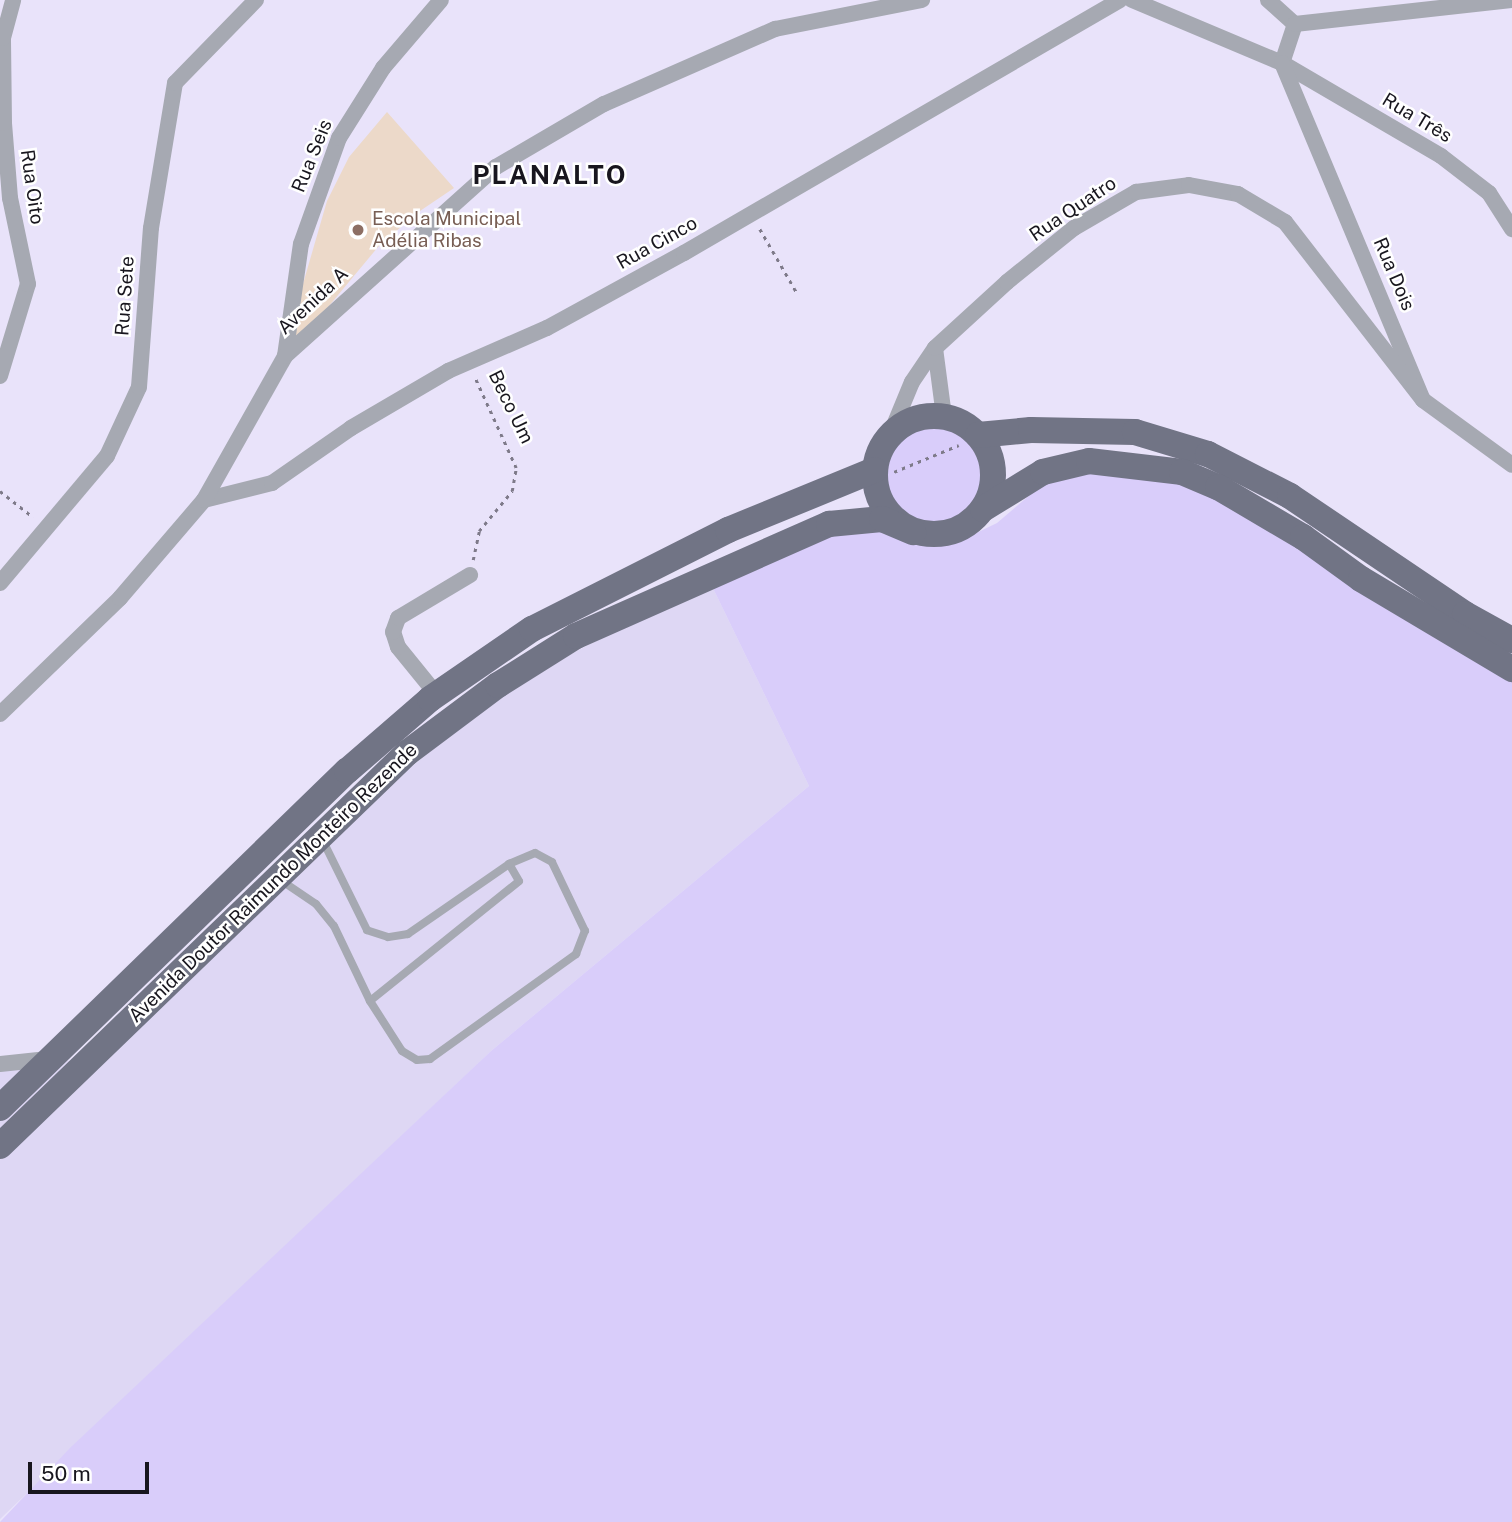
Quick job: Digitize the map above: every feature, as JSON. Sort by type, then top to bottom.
[{"type":"main road","points":[[914,531],[886,511],[874,475],[890,435],[924,416],[944,416],[980,437],[1031,430],[1135,432],[1208,454],[1290,496],[1465,614],[1512,640]]},
{"type":"main road","points":[[980,437],[993,471],[983,509]]},
{"type":"main road","name":"Avenida Doutor Raimundo Monteiro Rezende","points":[[0,1146],[407,753],[498,685],[576,636],[829,524],[882,519],[914,531],[952,532],[983,509],[1044,472],[1089,461],[1182,472],[1303,537],[1361,579],[1512,668]]},
{"type":"main road","name":"Avenida Doutor Raimundo Monteiro Rezende","points":[[0,1108],[347,771],[437,695],[544,623],[728,530],[874,475]]},
{"type":"street","name":"Rua Oito","points":[[0,376],[28,284],[10,198],[4,122],[4,38],[13,0]]},
{"type":"street","name":"Rua Sete","points":[[0,583],[107,456],[139,387],[151,228],[174,83],[256,0]]},
{"type":"street","name":"Rua Seis","points":[[285,356],[301,244],[339,138],[383,68],[441,0]]},
{"type":"street","name":"Avenida A","points":[[0,714],[120,598],[204,500],[285,356],[385,262],[496,167],[604,104],[775,29],[922,0]]},
{"type":"street","name":"Rua Cinco","points":[[204,500],[272,484],[351,428],[466,363],[547,328],[752,214],[1120,0]]},
{"type":"street","points":[[1132,0],[1282,63],[1295,24]]},
{"type":"street","points":[[1268,0],[1295,24],[1512,0]]},
{"type":"street","name":"Rua Três","points":[[1282,63],[1441,156],[1489,193],[1512,229]]},
{"type":"street","name":"Rua Dois","points":[[1282,63],[1423,400]]},
{"type":"street","name":"Rua Quatro","points":[[890,435],[912,382],[934,348],[1074,229],[1136,192],[1189,185],[1238,194],[1285,222],[1423,400]]},
{"type":"street","points":[[934,348],[944,416]]},
{"type":"street","points":[[1423,400],[1512,465]]},
{"type":"street","points":[[437,695],[398,647],[393,632],[398,618],[470,575]]},
{"type":"street","points":[[0,1064],[51,1058]]},
{"type":"lane","points":[[277,877],[317,904],[334,926],[370,1001],[402,1051],[417,1060],[430,1059],[576,954],[585,931],[552,862],[535,853],[509,864],[408,934],[388,937],[367,930],[320,836]]},
{"type":"lane","points":[[370,1001],[516,888],[519,876],[509,864]]},
{"type":"path","points":[[752,214],[796,291]]},
{"type":"path","name":"Beco Um","points":[[466,363],[503,431],[516,468],[512,491],[479,531],[470,575]]},
{"type":"path","points":[[874,475],[980,437]]},
{"type":"path","points":[[0,491],[49,528]]},
{"type":"shaded area","name":"Escola Municipal Adélia Ribas","points":[[387,112],[454,188],[417,213],[378,247],[294,348],[296,308],[327,201],[349,157]]},
{"type":"shaded area","points":[[936,426],[955,430],[971,441],[982,457],[986,476],[982,495],[971,511],[955,522],[936,526],[917,522],[901,511],[890,495],[886,476],[890,457],[901,441],[917,430]]},
{"type":"shaded area","points":[[1086,466],[1198,485],[1512,679],[1512,1522],[0,1522],[70,1448],[491,1051],[809,786],[710,582],[841,526],[901,531],[933,543],[964,539],[997,523],[1051,477]]},
{"type":"shaded area","points":[[710,582],[809,786],[491,1051],[0,1519],[0,1064],[102,1059],[378,794],[483,709],[571,654]]},
{"type":"place","name":"Escola Municipal Adélia Ribas","points":[[358,230]]},
{"type":"district","name":"PLANALTO","points":[[550,175]]}]
